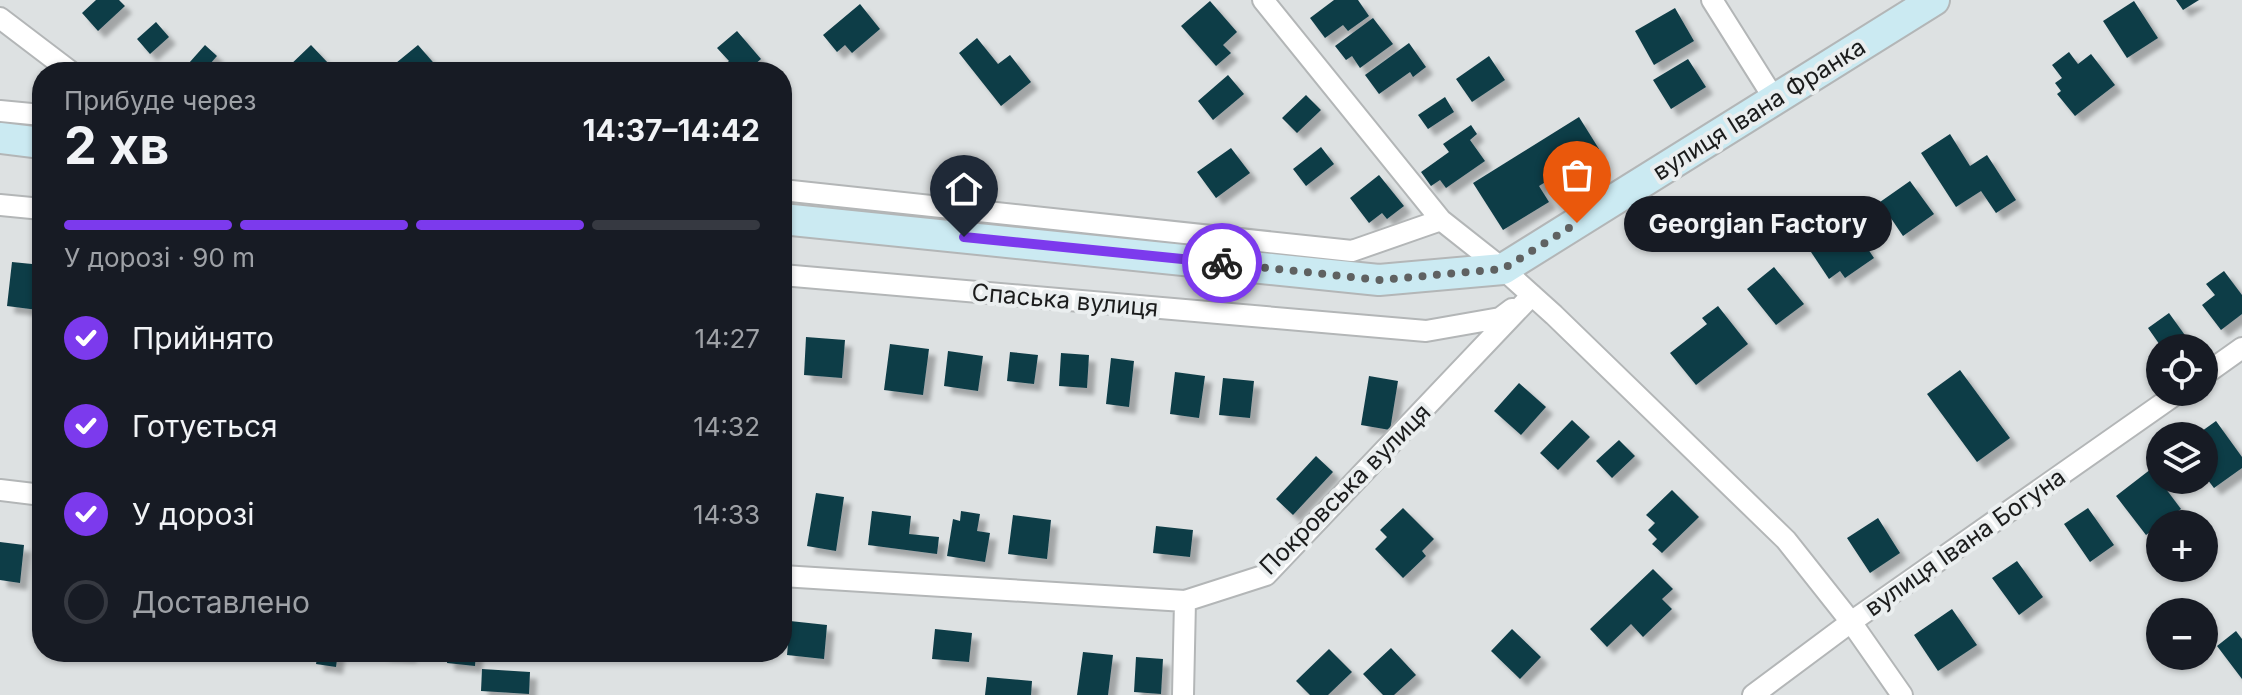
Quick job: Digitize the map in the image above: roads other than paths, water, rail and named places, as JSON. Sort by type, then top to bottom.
[{"type":"street","points":[[1263,0],[1441,220],[1532,295],[1786,540],[1851,622],[1902,695]]},
{"type":"street","points":[[1712,0],[1775,100]]},
{"type":"street","name":"вулиця Івана Франка","points":[[1503,269],[1934,0]]},
{"type":"street","points":[[0,18],[58,62]]},
{"type":"street","points":[[0,111],[32,114]]},
{"type":"street","points":[[0,138],[32,142]]},
{"type":"street","points":[[792,191],[1208,249],[1379,280],[1503,269]]},
{"type":"street","points":[[0,205],[32,208]]},
{"type":"street","points":[[792,220],[1208,249],[1352,251],[1441,220]]},
{"type":"street","name":"Спаська вулиця","points":[[792,276],[1426,331],[1500,318],[1532,295]]},
{"type":"street","name":"Покровська вулиця","points":[[792,577],[1185,601],[1266,575],[1532,295]]},
{"type":"street","points":[[2218,365],[2242,348]]},
{"type":"street","name":"вулиця Івана Богуна","points":[[1753,695],[1851,622],[2159,406]]},
{"type":"street","points":[[0,490],[32,494]]},
{"type":"street","points":[[1183,695],[1185,601]]},
{"type":"place","name":"Georgian Factory","points":[[1577,223]]}]
